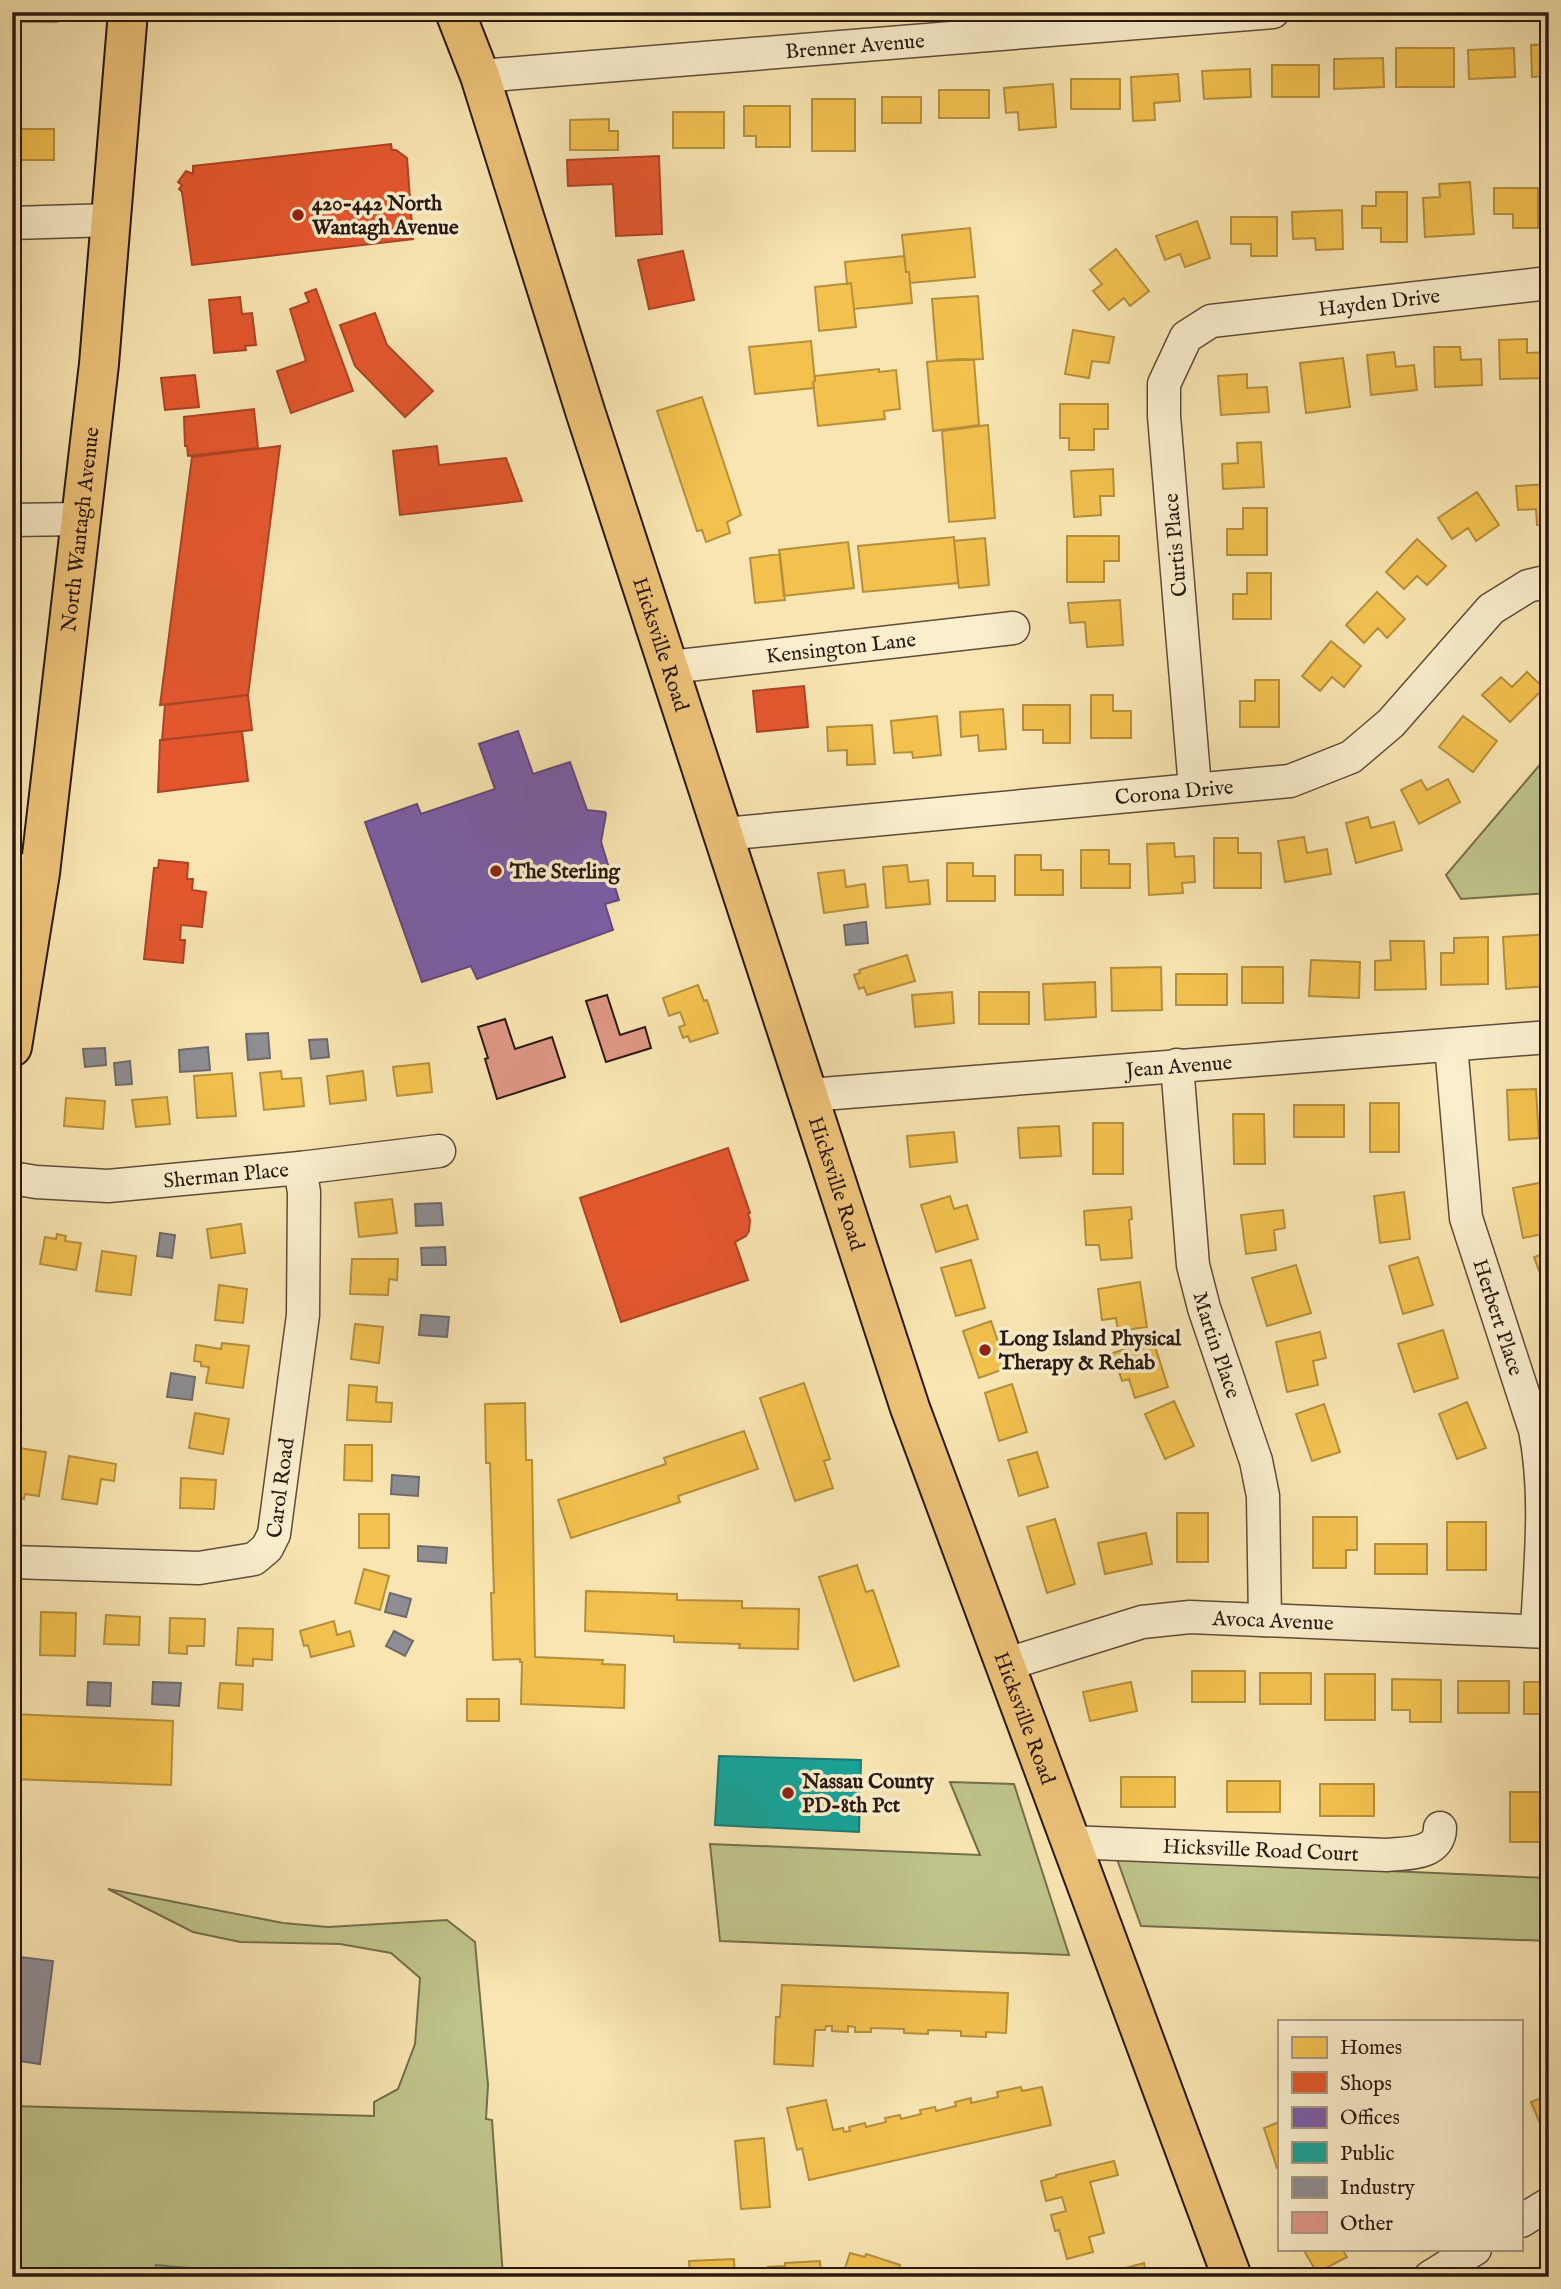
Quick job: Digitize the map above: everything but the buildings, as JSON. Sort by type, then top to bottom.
[{"type":"main road","name":"North Wantagh Avenue","points":[[12,1047],[26,871],[80,519],[99,364],[128,12]]},
{"type":"main road","name":"Hicksville Road","points":[[455,12],[480,76],[590,426],[910,1408],[1232,2277]]},
{"type":"main road","name":"Hicksville Road","points":[[468,12],[480,76]]},
{"type":"street","name":"Brenner Avenue","points":[[480,76],[1273,12]]},
{"type":"street","points":[[12,223],[112,220]]},
{"type":"street","name":"Hayden Drive","points":[[1211,321],[1549,283]]},
{"type":"street","name":"Curtis Place","points":[[1195,788],[1164,416],[1164,384],[1186,337],[1211,321]]},
{"type":"street","points":[[12,520],[80,519]]},
{"type":"street","name":"Corona Drive","points":[[724,834],[1290,781],[1351,757],[1391,723],[1491,609],[1528,586],[1549,581]]},
{"type":"street","name":"Kensington Lane","points":[[670,667],[1013,628]]},
{"type":"street","name":"Jean Avenue","points":[[809,1095],[1549,1037]]},
{"type":"street","name":"Herbert Place","points":[[1451,1045],[1466,1218],[1540,1452],[1543,1504],[1543,1631]]},
{"type":"street","name":"Martin Place","points":[[1177,1066],[1193,1265],[1204,1308],[1256,1461],[1263,1496],[1265,1620]]},
{"type":"street","name":"Sherman Place","points":[[12,1178],[108,1186],[300,1168],[439,1151]]},
{"type":"street","name":"Carol Road","points":[[12,1562],[199,1568],[254,1559],[267,1548],[276,1522],[303,1315],[304,1192],[300,1168]]},
{"type":"street","name":"Avoca Avenue","points":[[1004,1665],[1142,1622],[1190,1617],[1543,1631]]},
{"type":"street","name":"Hicksville Road Court","points":[[1069,1842],[1387,1855],[1413,1853],[1434,1845],[1439,1840],[1440,1828]]},
{"type":"street","points":[[1522,2220],[1549,2204]]},
{"type":"street","points":[[1433,2276],[1473,2250]]},
{"type":"green space","points":[[1549,754],[1549,893],[1461,899],[1446,875]]},
{"type":"green space","points":[[950,1782],[1014,1784],[1069,1955],[720,1941],[710,1844],[980,1855]]},
{"type":"green space","points":[[1117,1859],[1549,1878],[1549,1941],[1141,1926]]},
{"type":"green space","points":[[108,1889],[283,1923],[328,1927],[447,1920],[475,1942],[488,2085],[486,2119],[492,2120],[503,2277],[12,2277],[12,2106],[374,2116],[374,2102],[398,2089],[415,2044],[420,1978],[391,1953],[340,1944],[240,1942],[193,1932]]},
{"type":"shaded area","points":[[156,2265],[286,2277],[157,2277]]},
{"type":"place","name":"420-442 North Wantagh Avenue","points":[[298,215]]},
{"type":"place","name":"The Sterling","points":[[496,871]]},
{"type":"place","name":"Long Island Physical Therapy & Rehab","points":[[985,1350]]},
{"type":"place","name":"Nassau County PD-8th Pct","points":[[788,1793]]}]
